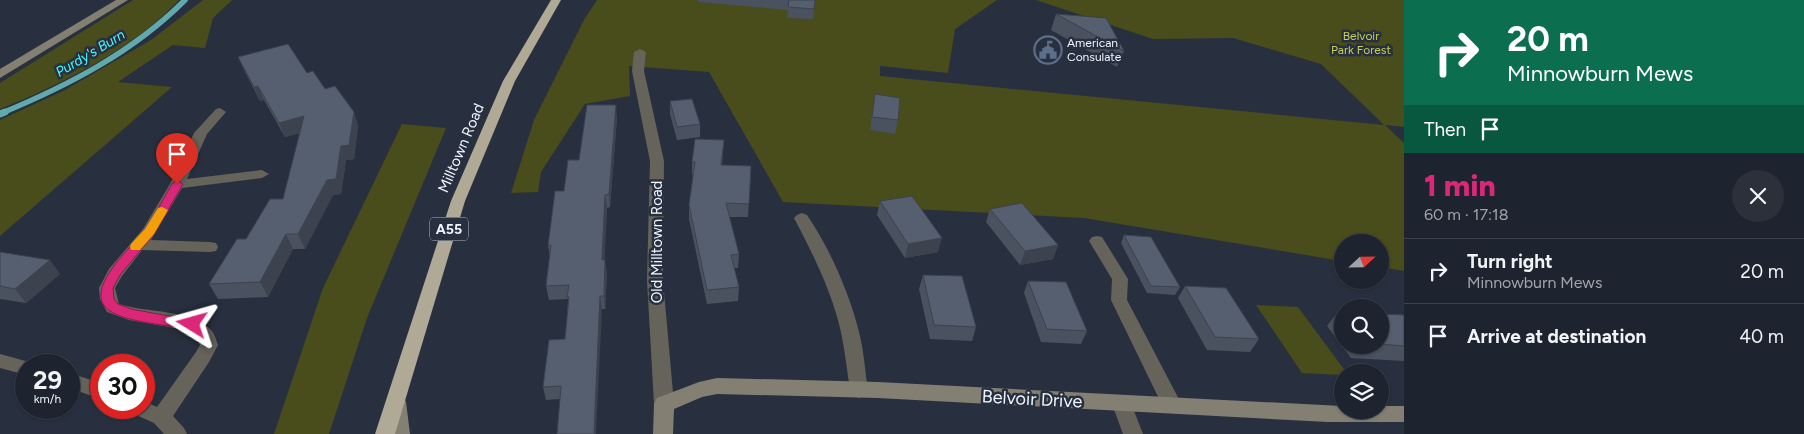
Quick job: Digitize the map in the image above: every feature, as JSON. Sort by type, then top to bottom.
[{"type":"highway","name":"Milltown Road","points":[[385,434],[458,201],[509,80],[556,0]]},
{"type":"street","points":[[0,74],[123,0]]},
{"type":"street","name":"Old Milltown Road","points":[[640,52],[638,71],[657,161],[655,280],[664,404],[663,434]]},
{"type":"street","points":[[160,417],[203,357],[209,345],[206,335],[192,324],[137,315],[113,308],[108,299],[107,288],[114,273],[150,232],[177,184],[201,133],[220,112]]},
{"type":"street","points":[[177,184],[262,174]]},
{"type":"street","points":[[802,218],[822,255],[850,332],[859,390]]},
{"type":"street","points":[[1097,241],[1120,279],[1119,300],[1172,405]]},
{"type":"street","points":[[138,244],[210,247]]},
{"type":"street","points":[[0,361],[15,365]]},
{"type":"street","name":"Belvoir Drive","points":[[664,404],[700,390],[717,386],[859,390],[1328,414],[1404,414]]},
{"type":"street","points":[[395,398],[400,434]]},
{"type":"street","points":[[1122,404],[1133,434]]},
{"type":"street","points":[[155,415],[160,417],[177,434]]},
{"type":"green space","points":[[133,0],[179,0],[141,34],[96,64],[47,89],[0,109],[0,83]]},
{"type":"green space","points":[[203,0],[232,0],[213,18],[205,48],[173,45],[118,82],[172,87],[0,236],[0,120],[65,90],[151,40]]},
{"type":"green space","name":"Belvoir Park Forest","points":[[597,0],[997,0],[955,29],[948,73],[880,66],[880,76],[1384,125],[1321,64],[1233,38],[1153,39],[1036,0],[1404,0],[1404,127],[1385,125],[1404,143],[1404,271],[1389,268],[1389,234],[1334,234],[1334,260],[1084,218],[783,202],[709,72],[629,66],[630,96],[585,104],[541,172],[538,192],[511,193],[534,120],[585,18]]},
{"type":"green space","points":[[402,124],[446,128],[367,318],[329,434],[274,434],[323,288]]},
{"type":"green space","points":[[1256,305],[1298,307],[1340,364],[1334,364],[1334,375],[1302,373]]},
{"type":"building","points":[[789,0],[815,0],[814,9],[788,7]]},
{"type":"building","points":[[1056,14],[1106,18],[1124,51]]},
{"type":"building","points":[[288,44],[307,73],[313,71],[325,89],[335,86],[354,112],[349,145],[341,146],[336,179],[327,180],[298,234],[286,234],[260,282],[209,284],[237,239],[246,239],[270,199],[283,199],[304,116],[279,123],[258,86],[254,87],[238,57]]},
{"type":"building","points":[[875,94],[900,98],[898,120],[872,117]]},
{"type":"building","points":[[692,99],[700,124],[677,127],[670,101]]},
{"type":"building","points":[[587,105],[616,105],[609,194],[605,195],[602,260],[605,260],[604,296],[600,296],[594,434],[557,434],[561,386],[543,387],[549,340],[565,339],[569,285],[546,286],[551,245],[548,246],[555,191],[564,191],[568,160],[579,160]]},
{"type":"building","points":[[695,139],[724,140],[721,165],[751,166],[749,204],[726,203],[739,254],[731,255],[739,287],[707,290],[689,205],[695,162],[692,162]]},
{"type":"building","points":[[912,196],[942,238],[908,244],[880,201]]},
{"type":"building","points":[[1022,203],[1058,245],[1025,251],[990,209]]},
{"type":"building","points":[[1124,235],[1151,237],[1180,287],[1151,286]]},
{"type":"building","points":[[0,252],[50,260],[15,289],[0,286]]},
{"type":"building","points":[[923,275],[962,276],[976,327],[934,325]]},
{"type":"building","points":[[1028,281],[1066,282],[1087,331],[1047,329]]},
{"type":"building","points":[[1185,286],[1226,288],[1259,339],[1215,337]]},
{"type":"building","points":[[1389,314],[1404,315],[1404,346],[1389,345]]},
{"type":"waterway","name":"Purdy's Burn","points":[[2,113],[52,91],[99,66],[144,36],[185,0]]},
{"type":"waterway","name":"Purdy's Burn","points":[[0,114],[5,112]]},
{"type":"slow traffic","points":[[136,247],[150,232],[162,210]]},
{"type":"place","name":"American Consulate","points":[[1048,50]]},
{"type":"route","points":[[177,184],[150,232],[114,273],[107,288],[108,299],[113,308],[130,314],[192,324]]}]
